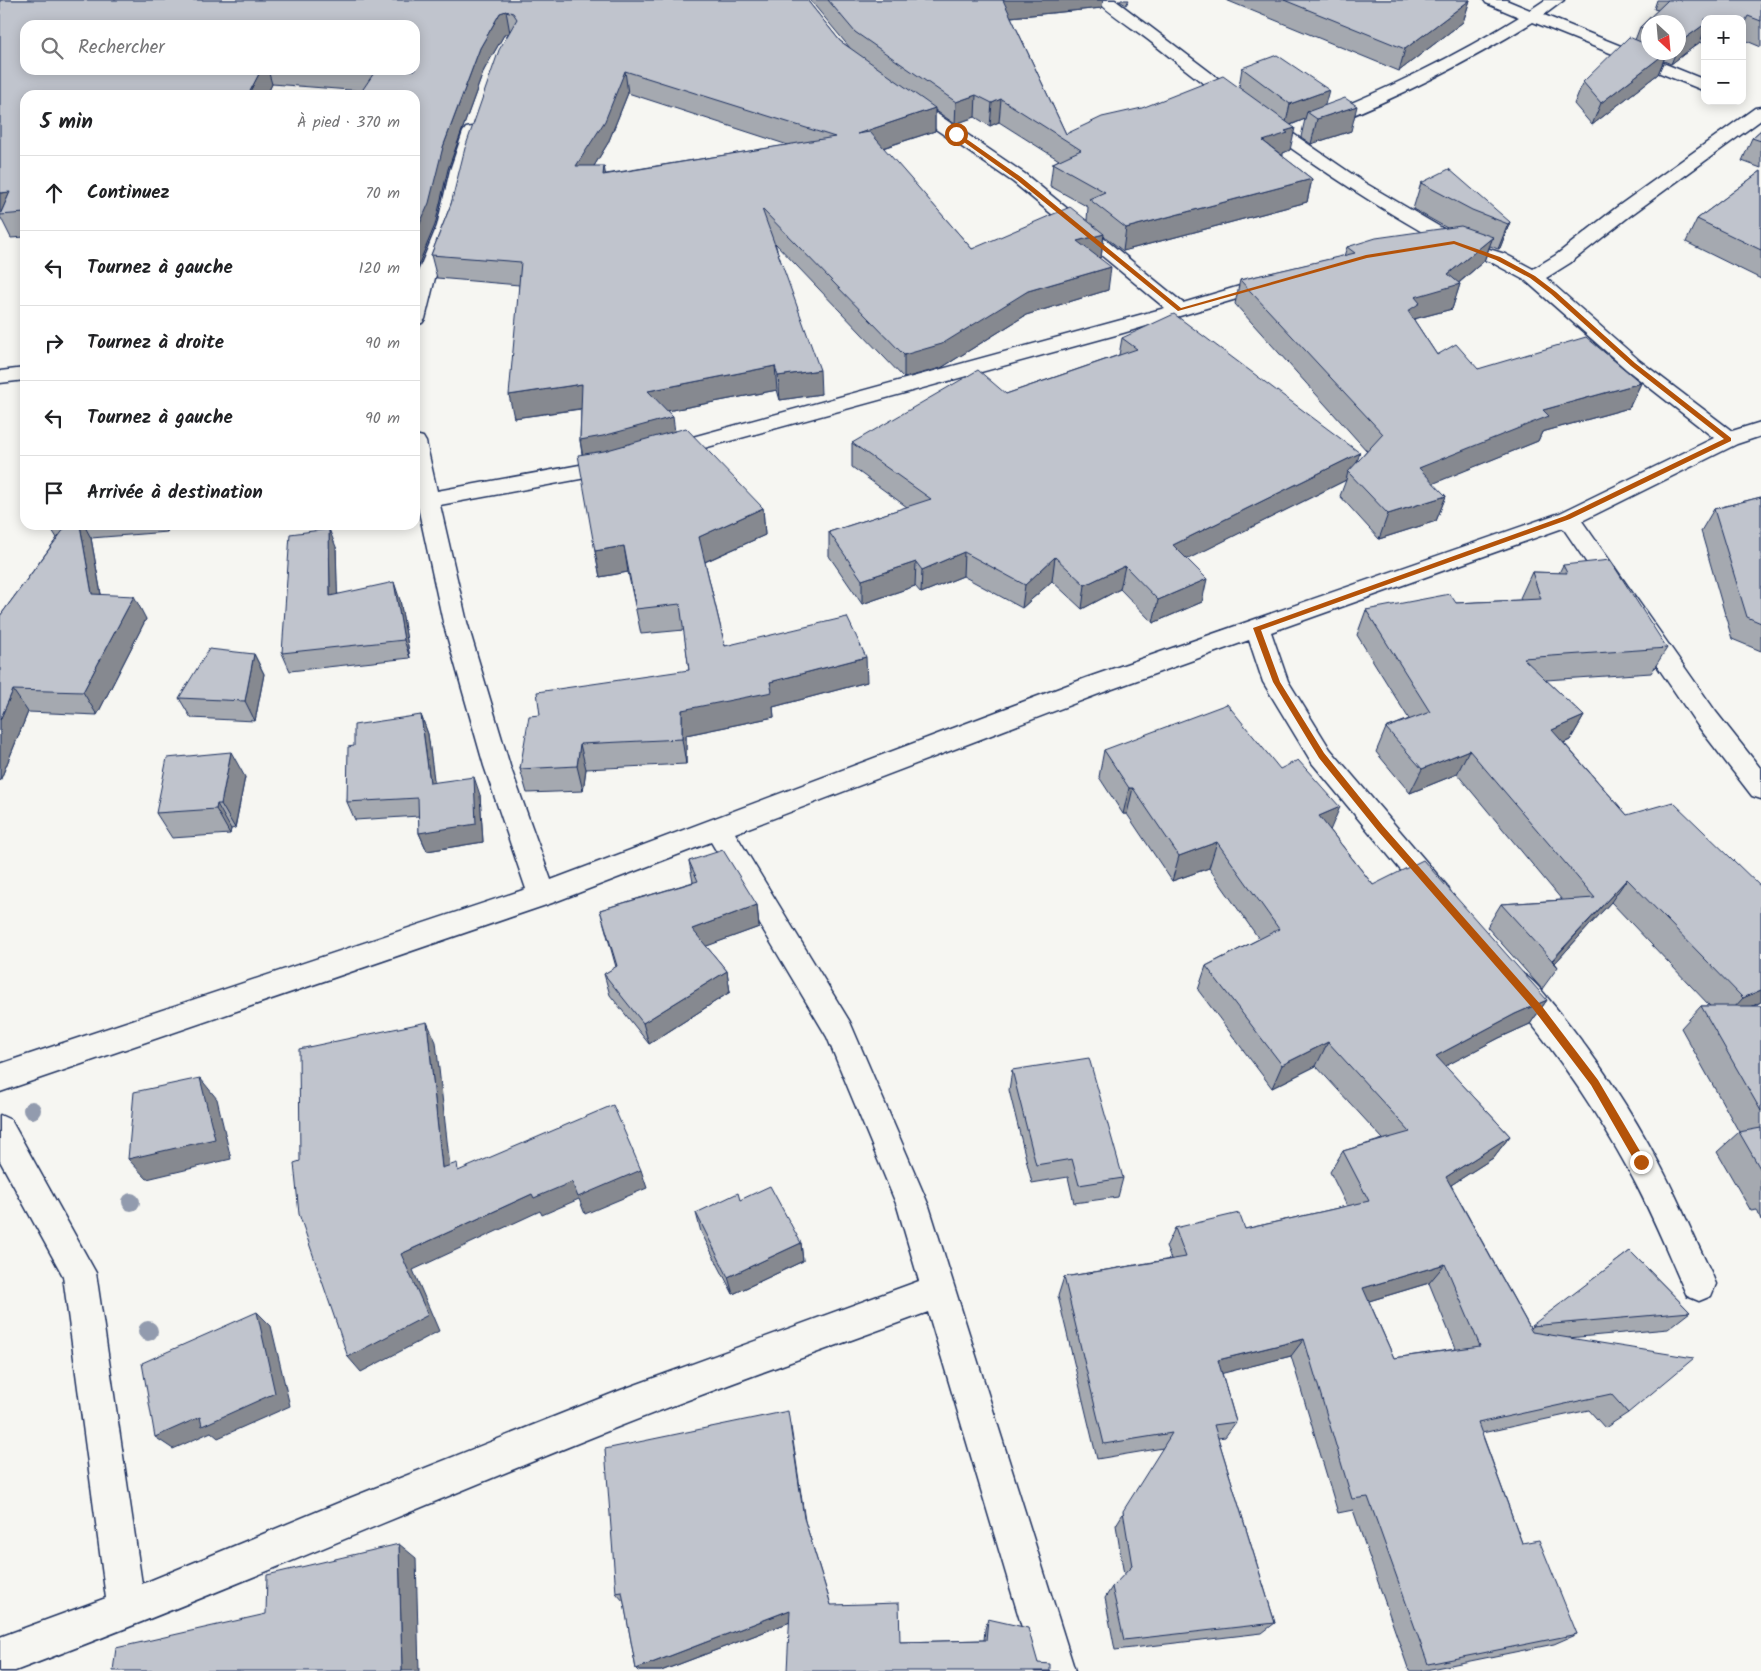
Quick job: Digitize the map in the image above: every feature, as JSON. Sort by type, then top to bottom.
[{"type":"street","points":[[1105,0],[1209,80],[1285,135],[1413,220],[1454,242],[1498,258],[1532,277],[1554,293],[1633,365],[1729,439]]},
{"type":"street","points":[[1492,0],[1701,84]]},
{"type":"street","points":[[1285,135],[1356,109],[1406,86],[1466,56],[1556,0]]},
{"type":"street","points":[[893,91],[1019,178],[1180,310]]},
{"type":"street","points":[[1532,277],[1563,259],[1757,108]]},
{"type":"street","points":[[420,298],[425,278],[446,226],[459,170],[478,116]]},
{"type":"street","points":[[1426,246],[1454,242]]},
{"type":"street","points":[[429,500],[608,468],[1290,278]]},
{"type":"street","points":[[0,377],[20,375]]},
{"type":"street","points":[[0,1078],[542,896],[1095,685],[1568,518],[1729,439],[1761,429]]},
{"type":"street","points":[[420,463],[455,622],[497,766],[542,896]]},
{"type":"street","points":[[1568,518],[1706,719],[1761,789]]},
{"type":"street","points":[[1257,628],[1276,682],[1321,756],[1457,917]]},
{"type":"street","points":[[717,828],[838,1031],[913,1206],[1055,1671]]},
{"type":"street","points":[[1496,962],[1537,1007],[1594,1082],[1641,1162],[1699,1284]]},
{"type":"street","points":[[0,1130],[79,1273],[127,1610]]},
{"type":"street","points":[[0,1657],[127,1610],[350,1517],[612,1412],[939,1291]]},
{"type":"building","points":[[0,0],[807,0],[840,41],[935,108],[857,134],[870,132],[972,249],[1070,207],[1104,234],[1077,241],[1111,267],[1028,291],[942,344],[904,355],[762,209],[820,370],[778,376],[775,366],[648,391],[673,417],[603,436],[580,440],[582,384],[509,395],[521,262],[431,255],[451,204],[465,148],[499,50],[517,19],[513,13],[506,11],[500,13],[480,48],[443,147],[429,203],[420,224],[420,90],[362,90],[373,75],[420,75],[420,20],[20,20],[20,75],[258,75],[251,90],[20,90],[20,213],[0,215],[10,192],[0,193]],"holes":[[[625,71],[835,137],[603,175],[604,166],[576,166],[605,121]]]},
{"type":"building","points":[[828,0],[1003,0],[1066,134],[1102,117],[1142,108],[1223,76],[1295,128],[1285,131],[1288,133],[1263,141],[1312,179],[1126,228],[1089,199],[1105,192],[1053,163],[1081,150],[1001,99],[992,103],[976,95],[956,102],[855,32]]},
{"type":"building","points":[[1284,0],[1470,0],[1405,49]]},
{"type":"building","points":[[1668,0],[1761,0],[1761,21],[1748,16],[1746,20],[1746,15],[1701,15],[1701,27],[1686,38],[1686,15],[1652,15]]},
{"type":"building","points":[[1629,37],[1641,42],[1641,60],[1657,60],[1601,103],[1583,82]]},
{"type":"building","points":[[1277,55],[1329,90],[1290,104],[1242,68]]},
{"type":"building","points":[[1345,98],[1357,106],[1317,119],[1307,112]]},
{"type":"building","points":[[1761,130],[1761,141],[1752,138]]},
{"type":"building","points":[[1449,169],[1510,222],[1508,224],[1472,210],[1421,183]]},
{"type":"building","points":[[1761,171],[1761,250],[1697,219]]},
{"type":"building","points":[[1461,226],[1493,237],[1448,274],[1460,284],[1415,297],[1420,303],[1408,311],[1437,355],[1456,344],[1478,369],[1586,337],[1641,383],[1543,410],[1549,416],[1419,468],[1446,496],[1388,514],[1348,472],[1383,434],[1240,280],[1355,253],[1347,247],[1376,238]]},
{"type":"building","points":[[1174,314],[1360,453],[1173,545],[1207,579],[1158,600],[1125,566],[1085,585],[1055,557],[1025,585],[964,552],[922,570],[916,562],[862,580],[829,532],[931,499],[852,443],[978,370],[1006,394],[1137,349],[1122,338]]},
{"type":"building","points":[[686,428],[763,508],[699,537],[725,646],[847,617],[866,657],[770,682],[772,692],[682,710],[682,739],[580,744],[577,766],[520,769],[529,716],[540,715],[537,692],[689,670],[680,604],[636,609],[624,546],[595,551],[578,455],[604,451]]},
{"type":"building","points":[[1761,497],[1761,623],[1747,617],[1714,509]]},
{"type":"building","points":[[63,530],[81,530],[92,594],[134,596],[83,692],[13,690],[0,720],[0,616]]},
{"type":"building","points":[[329,530],[330,596],[394,582],[404,640],[282,653],[290,534]]},
{"type":"building","points":[[1610,560],[1667,648],[1523,658],[1584,716],[1552,730],[1627,815],[1673,802],[1761,887],[1761,990],[1743,998],[1627,879],[1552,960],[1558,967],[1501,904],[1595,898],[1469,750],[1422,769],[1386,728],[1430,712],[1366,610],[1450,594],[1456,603],[1541,599],[1532,572],[1567,573],[1563,565]]},
{"type":"building","points":[[209,649],[254,654],[245,701],[179,698]]},
{"type":"building","points":[[1227,704],[1280,769],[1298,760],[1340,807],[1319,816],[1373,885],[1423,860],[1547,1000],[1515,1014],[1436,1056],[1510,1136],[1446,1177],[1532,1332],[1694,1358],[1628,1413],[1611,1394],[1478,1423],[1522,1543],[1539,1540],[1577,1634],[1428,1664],[1368,1497],[1352,1499],[1304,1339],[1218,1360],[1236,1422],[1214,1425],[1275,1623],[1124,1640],[1112,1587],[1132,1566],[1123,1511],[1172,1433],[1104,1444],[1064,1277],[1186,1257],[1175,1228],[1239,1213],[1245,1229],[1369,1201],[1343,1151],[1410,1132],[1328,1042],[1282,1065],[1206,966],[1279,929],[1217,842],[1179,856],[1133,788],[1129,788],[1104,750]],"holes":[[[1445,1264],[1480,1346],[1394,1358],[1363,1288]]]},
{"type":"building","points":[[421,715],[430,783],[474,777],[476,824],[419,833],[418,798],[347,802],[348,747],[354,746],[354,725]]},
{"type":"building","points":[[231,752],[221,804],[217,804],[216,809],[156,813],[167,758]]},
{"type":"building","points":[[723,850],[757,905],[692,929],[727,971],[643,1023],[604,974],[617,966],[600,910],[698,881],[689,861]]},
{"type":"building","points":[[1701,1006],[1761,1006],[1761,1111]]},
{"type":"building","points":[[427,1022],[442,1168],[457,1163],[458,1171],[613,1105],[641,1170],[578,1197],[572,1182],[534,1198],[532,1194],[401,1254],[428,1315],[348,1357],[299,1214],[294,1163],[300,1161],[299,1049]]},
{"type":"building","points":[[1089,1058],[1123,1178],[1079,1185],[1072,1159],[1036,1165],[1012,1070]]},
{"type":"building","points":[[200,1078],[215,1139],[128,1159],[134,1092]]},
{"type":"building","points":[[1761,1128],[1761,1170],[1739,1132]]},
{"type":"building","points":[[770,1186],[801,1243],[728,1277],[696,1213],[738,1193],[740,1200]]},
{"type":"building","points":[[1630,1251],[1690,1312],[1531,1326]]},
{"type":"building","points":[[257,1312],[275,1393],[202,1426],[200,1417],[155,1437],[142,1363]]},
{"type":"building","points":[[788,1411],[804,1518],[831,1605],[899,1603],[900,1642],[986,1640],[988,1619],[1028,1628],[1038,1663],[1050,1664],[1050,1671],[787,1671],[790,1610],[636,1669],[622,1592],[616,1593],[605,1449]]},
{"type":"building","points":[[399,1544],[402,1671],[113,1671],[116,1648],[266,1614],[267,1575]]},
{"type":"route","points":[[956,134],[1019,178],[1180,310],[1366,256],[1454,242],[1498,258],[1532,277],[1554,293],[1633,365],[1729,439],[1568,518],[1257,628],[1276,682],[1321,756],[1380,828],[1537,1007],[1594,1082],[1641,1162]]}]
